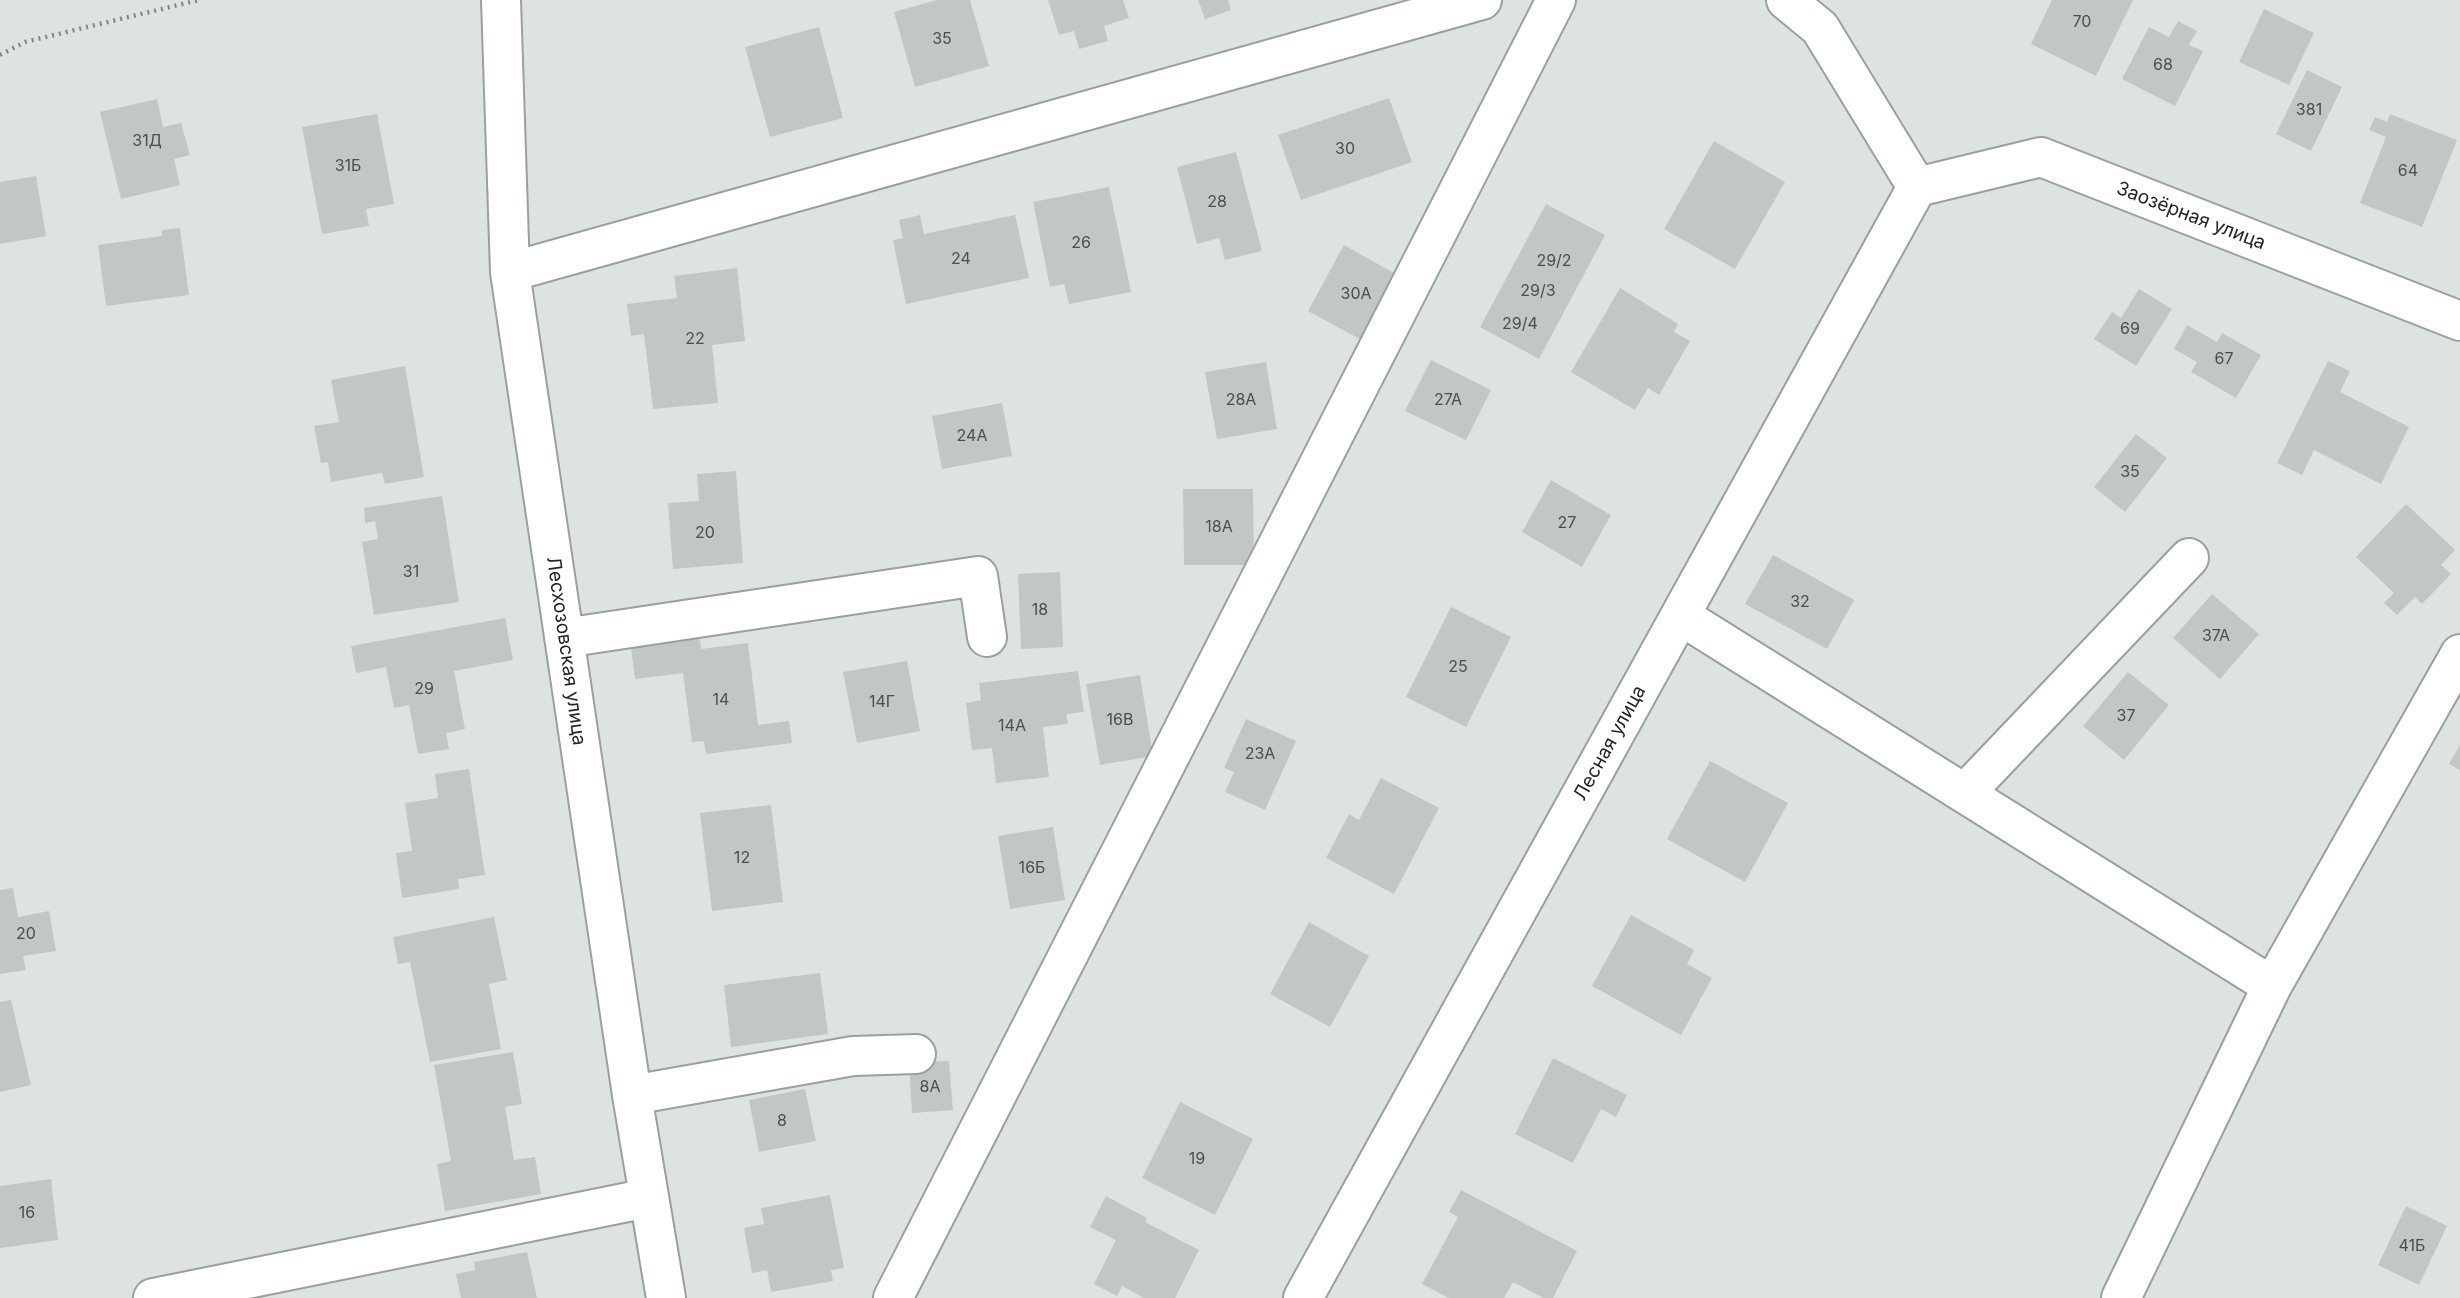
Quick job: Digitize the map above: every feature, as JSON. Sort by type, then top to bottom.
[{"type":"street","name":"Лесхозовская улица","points":[[502,0],[510,272],[632,1095],[666,1298]]},
{"type":"street","points":[[510,272],[1482,0]]},
{"type":"street","points":[[893,1298],[1556,0]]},
{"type":"street","points":[[1786,0],[1820,28],[1917,187]]},
{"type":"street","name":"Заозёрная улица","points":[[1917,187],[2041,157],[2460,321]]},
{"type":"street","name":"Лесная улица","points":[[1303,1298],[1917,187]]},
{"type":"street","points":[[1965,793],[2189,558]]},
{"type":"street","points":[[564,638],[978,576],[987,637]]},
{"type":"street","points":[[1681,616],[2272,986]]},
{"type":"street","points":[[2121,1298],[2272,986],[2460,654]]},
{"type":"street","points":[[632,1095],[853,1056],[916,1054]]},
{"type":"street","points":[[153,1298],[295,1283],[648,1198]]},
{"type":"path","points":[[0,55],[25,42],[199,0]]},
{"type":"building","points":[[937,0],[970,0],[989,66],[915,87],[894,12]]},
{"type":"building","points":[[1048,0],[1123,0],[1129,18],[1104,26],[1108,41],[1079,49],[1074,31],[1059,35]]},
{"type":"building","points":[[1198,0],[1228,0],[1231,10],[1205,19]]},
{"type":"building","points":[[2052,0],[2133,0],[2096,76],[2031,44]]},
{"type":"building","points":[[2264,9],[2314,33],[2289,85],[2239,62]]},
{"type":"building","points":[[2178,21],[2197,31],[2189,45],[2203,51],[2175,106],[2122,79],[2149,27],[2169,37]]},
{"type":"building","points":[[819,27],[843,118],[770,137],[745,47]]},
{"type":"building","points":[[2307,70],[2342,87],[2311,151],[2276,134]]},
{"type":"building","points":[[1389,98],[1412,162],[1301,200],[1278,135]]},
{"type":"building","points":[[157,99],[163,127],[181,123],[190,155],[174,159],[180,185],[121,199],[100,112]]},
{"type":"building","points":[[377,114],[394,204],[366,209],[369,226],[322,234],[302,127]]},
{"type":"building","points":[[2390,114],[2457,140],[2422,227],[2360,203],[2386,137],[2369,130],[2375,117],[2387,122]]},
{"type":"building","points":[[1714,141],[1785,182],[1735,269],[1664,229]]},
{"type":"building","points":[[1236,152],[1262,251],[1225,260],[1219,238],[1197,244],[1177,167]]},
{"type":"building","points":[[36,176],[46,236],[0,244],[0,182]]},
{"type":"building","points":[[1109,187],[1131,292],[1069,304],[1064,284],[1050,287],[1033,202]]},
{"type":"building","points":[[1546,204],[1605,235],[1539,359],[1480,327]]},
{"type":"building","points":[[920,215],[924,234],[1015,215],[1029,278],[906,304],[893,240],[903,238],[899,220]]},
{"type":"building","points":[[180,228],[189,295],[106,306],[98,245],[162,236],[162,230]]},
{"type":"building","points":[[1344,245],[1403,278],[1367,343],[1308,311]]},
{"type":"building","points":[[737,268],[745,341],[712,345],[718,403],[653,409],[644,334],[631,336],[627,304],[677,298],[674,276]]},
{"type":"building","points":[[1620,288],[1678,324],[1674,332],[1690,341],[1659,395],[1648,388],[1635,410],[1571,372]]},
{"type":"building","points":[[2139,289],[2172,309],[2136,366],[2094,339],[2112,312],[2121,318]]},
{"type":"building","points":[[2187,325],[2217,342],[2222,333],[2261,355],[2236,398],[2191,372],[2197,362],[2174,349]]},
{"type":"building","points":[[1431,360],[1491,390],[1466,440],[1405,411]]},
{"type":"building","points":[[2328,361],[2350,371],[2340,392],[2409,427],[2381,484],[2314,450],[2302,475],[2277,463]]},
{"type":"building","points":[[1266,362],[1277,429],[1217,439],[1205,372]]},
{"type":"building","points":[[405,366],[424,477],[385,484],[382,473],[331,482],[328,462],[321,463],[314,426],[339,422],[331,380]]},
{"type":"building","points":[[1002,403],[1012,456],[942,469],[932,416]]},
{"type":"building","points":[[2136,434],[2167,458],[2125,512],[2094,487]]},
{"type":"building","points":[[736,471],[743,563],[673,569],[668,503],[699,501],[697,474]]},
{"type":"building","points":[[1551,480],[1611,515],[1582,567],[1522,532]]},
{"type":"building","points":[[1183,489],[1253,489],[1254,565],[1184,565]]},
{"type":"building","points":[[442,496],[459,602],[374,615],[362,542],[378,539],[375,521],[365,523],[364,508]]},
{"type":"building","points":[[2406,504],[2455,550],[2441,565],[2451,574],[2422,604],[2415,597],[2397,615],[2384,603],[2394,593],[2356,557]]},
{"type":"building","points":[[1773,555],[1854,600],[1827,649],[1745,604]]},
{"type":"building","points":[[1060,572],[1063,647],[1021,649],[1018,574]]},
{"type":"building","points":[[2212,594],[2259,634],[2220,679],[2173,638]]},
{"type":"building","points":[[1451,607],[1511,637],[1466,727],[1406,697]]},
{"type":"building","points":[[505,618],[513,660],[454,671],[465,729],[446,733],[449,749],[418,754],[409,705],[394,708],[386,667],[356,673],[351,646]]},
{"type":"building","points":[[698,624],[701,649],[748,643],[758,725],[789,721],[792,743],[706,754],[704,741],[692,742],[683,673],[635,679],[629,632]]},
{"type":"building","points":[[907,661],[920,731],[857,743],[843,672]]},
{"type":"building","points":[[1078,671],[1084,712],[1066,714],[1068,724],[1043,727],[1049,777],[996,783],[992,748],[972,750],[966,703],[981,700],[979,683]]},
{"type":"building","points":[[2128,672],[2169,705],[2124,760],[2083,726]]},
{"type":"building","points":[[1140,675],[1153,756],[1100,765],[1086,684]]},
{"type":"building","points":[[1246,719],[1296,741],[1265,810],[1225,792],[1234,772],[1224,768]]},
{"type":"building","points":[[2460,745],[2460,770],[2449,764]]},
{"type":"building","points":[[1710,761],[1788,803],[1745,882],[1667,839]]},
{"type":"building","points":[[469,769],[485,875],[458,879],[459,889],[402,898],[396,853],[412,851],[405,803],[438,798],[435,774]]},
{"type":"building","points":[[1381,778],[1439,808],[1394,894],[1326,858],[1349,814],[1359,820]]},
{"type":"building","points":[[771,805],[783,902],[712,911],[700,813]]},
{"type":"building","points":[[1053,827],[1065,900],[1010,909],[998,836]]},
{"type":"building","points":[[13,888],[18,917],[49,911],[56,951],[23,956],[26,970],[0,974],[0,890]]},
{"type":"building","points":[[1631,915],[1694,950],[1687,964],[1712,978],[1681,1035],[1592,986]]},
{"type":"building","points":[[494,917],[507,980],[489,984],[501,1049],[430,1062],[410,962],[398,964],[393,937]]},
{"type":"building","points":[[1309,922],[1369,956],[1330,1027],[1270,994]]},
{"type":"building","points":[[820,973],[828,1034],[731,1047],[724,985]]},
{"type":"building","points":[[11,1000],[31,1085],[0,1092],[0,1002]]},
{"type":"building","points":[[513,1052],[522,1104],[505,1107],[514,1160],[535,1157],[541,1194],[445,1211],[437,1164],[451,1161],[434,1065]]},
{"type":"building","points":[[1553,1058],[1627,1095],[1616,1117],[1601,1109],[1573,1163],[1515,1134]]},
{"type":"building","points":[[949,1061],[953,1110],[912,1113],[909,1063]]},
{"type":"building","points":[[805,1089],[816,1141],[759,1152],[749,1100]]},
{"type":"building","points":[[1180,1102],[1253,1139],[1215,1215],[1142,1178]]},
{"type":"building","points":[[51,1179],[58,1240],[0,1248],[0,1186]]},
{"type":"building","points":[[1461,1190],[1577,1251],[1553,1298],[1544,1298],[1513,1282],[1504,1298],[1449,1298],[1422,1284],[1458,1217],[1449,1212]]},
{"type":"building","points":[[830,1195],[844,1268],[831,1270],[833,1281],[771,1292],[767,1270],[752,1273],[744,1228],[764,1224],[761,1208]]},
{"type":"building","points":[[1106,1196],[1147,1218],[1145,1222],[1199,1250],[1175,1298],[1144,1298],[1122,1286],[1117,1296],[1094,1284],[1116,1240],[1090,1227]]},
{"type":"building","points":[[2406,1206],[2447,1226],[2419,1285],[2378,1265]]},
{"type":"building","points":[[527,1252],[537,1298],[461,1298],[456,1274],[475,1270],[474,1262]]}]
